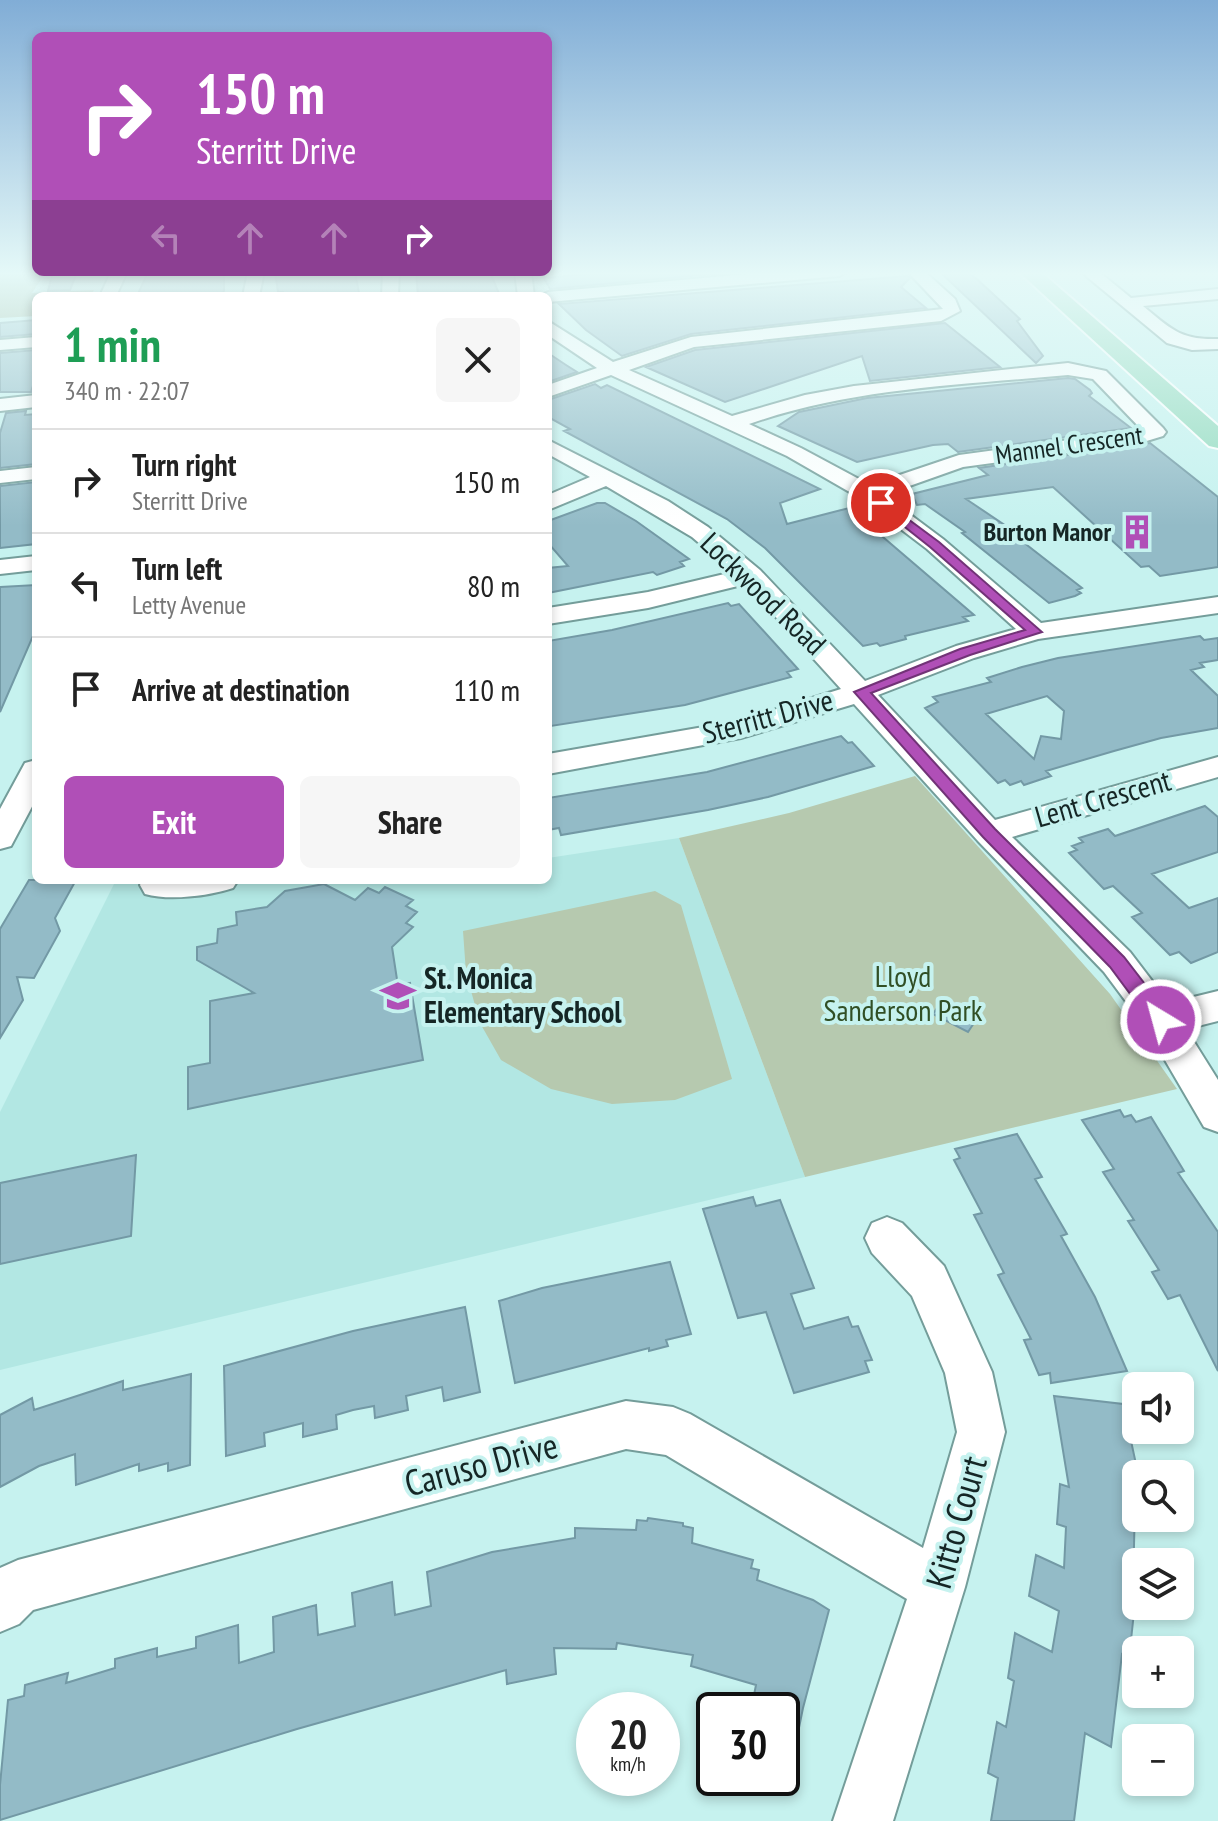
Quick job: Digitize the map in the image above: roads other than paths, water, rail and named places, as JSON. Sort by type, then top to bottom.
[{"type":"main road","points":[[1124,356],[1218,440]]},
{"type":"main road","points":[[1140,356],[1218,423]]},
{"type":"street","points":[[588,356],[794,452],[868,493],[935,544],[1035,632]]},
{"type":"street","points":[[552,390],[650,356]]},
{"type":"street","name":"Mannel Crescent","points":[[730,424],[772,407],[822,396],[1068,369],[1099,375],[1156,432],[1140,437],[959,461],[868,493]]},
{"type":"street","points":[[0,405],[32,401]]},
{"type":"street","name":"Lockwood Road","points":[[552,448],[660,506],[700,532],[751,575],[989,833],[1117,962],[1161,1020],[1218,1115]]},
{"type":"street","points":[[0,477],[32,473]]},
{"type":"street","points":[[552,501],[605,478]]},
{"type":"street","points":[[0,567],[32,563]]},
{"type":"street","points":[[552,615],[648,600],[751,575]]},
{"type":"street","name":"Sterritt Drive","points":[[552,763],[741,729],[862,692],[965,652],[1035,632],[1218,605]]},
{"type":"street","name":"Lent Crescent","points":[[989,833],[1218,767]]},
{"type":"street","points":[[16,826],[32,781]]},
{"type":"street","points":[[1161,1020],[1218,1006]]},
{"type":"street","name":"Kitto Court","points":[[863,1821],[938,1587],[981,1432],[968,1372],[928,1281],[887,1238]]},
{"type":"street","name":"Caruso Drive","points":[[0,1605],[18,1587],[626,1425],[673,1431],[938,1587]]},
{"type":"place","name":"Burton Manor","points":[[1137,532]]},
{"type":"place","name":"St. Monica Elementary School","points":[[398,996]]},
{"type":"park label","name":"Lloyd Sanderson Park","points":[[903,994]]}]
